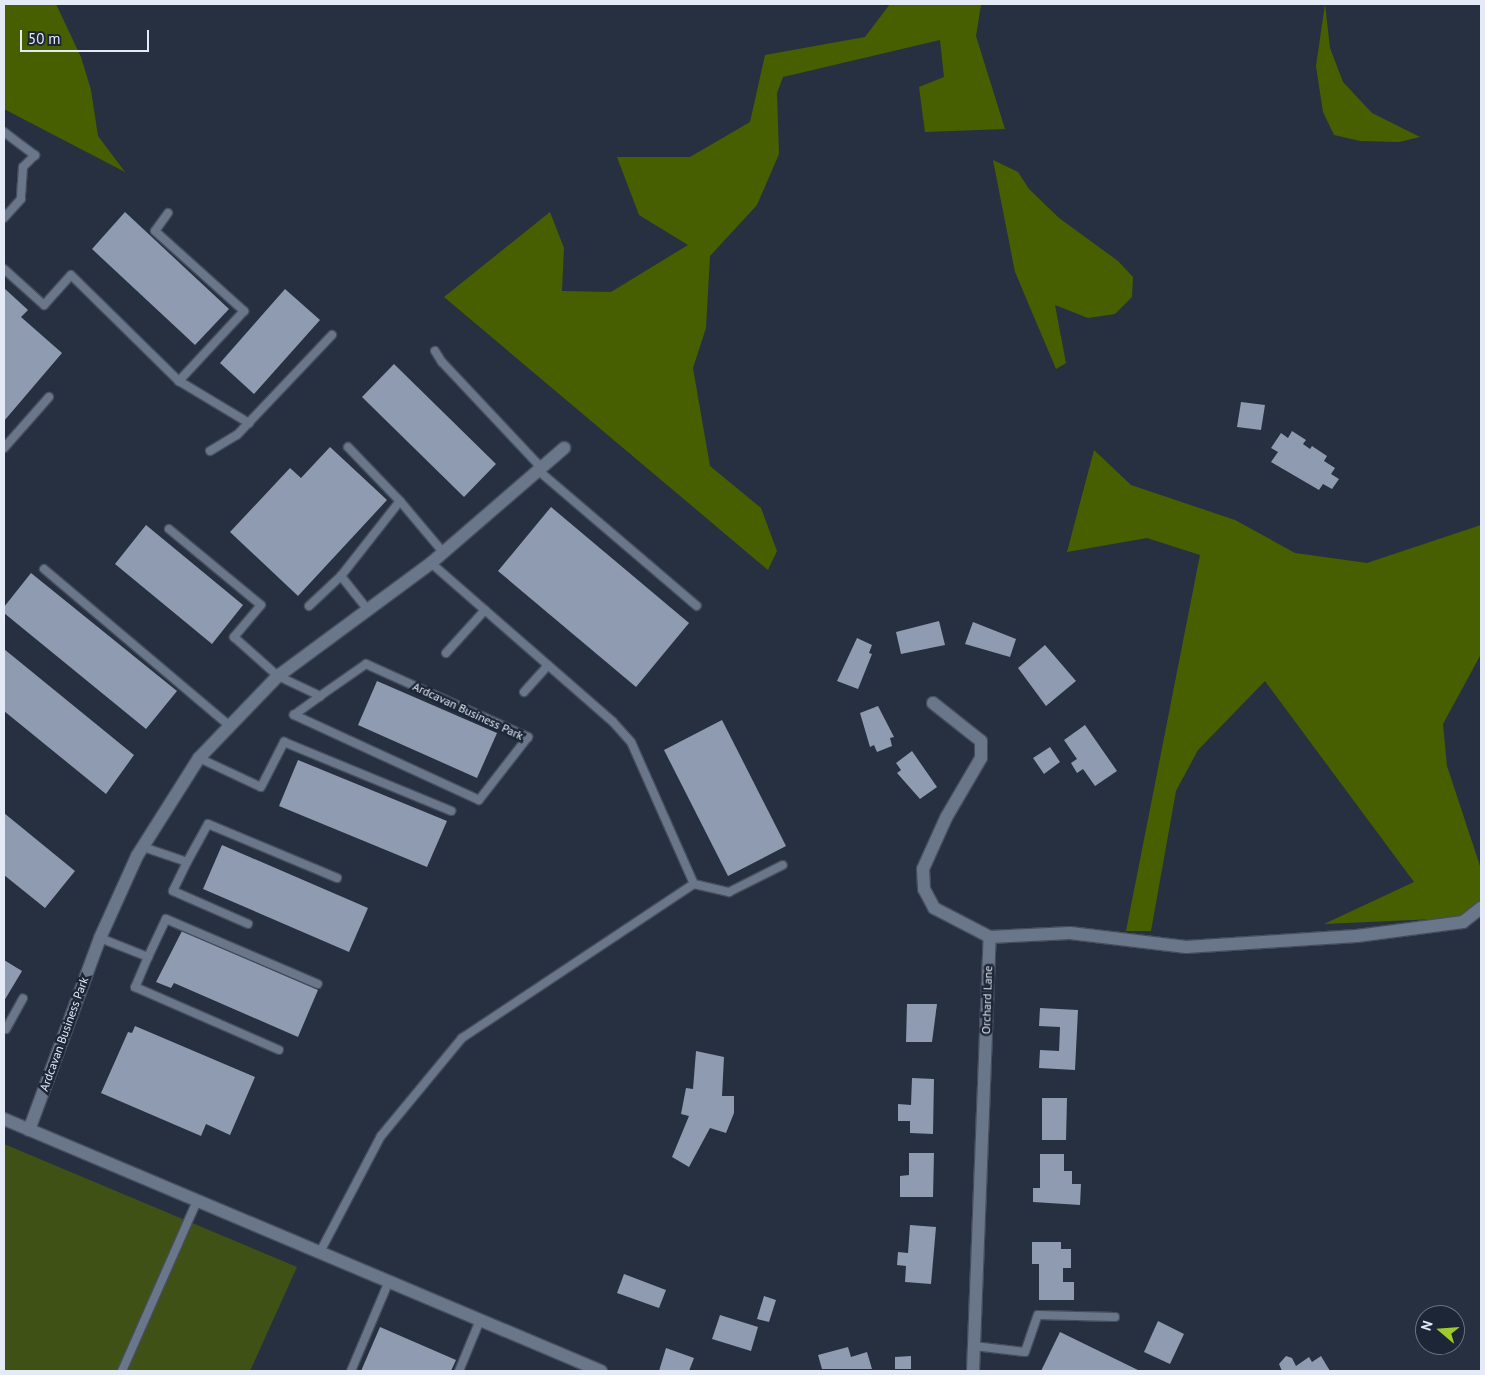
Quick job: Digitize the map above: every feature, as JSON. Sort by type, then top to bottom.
[{"type":"street","name":"Ardcavan Business Park","points":[[29,1130],[100,938],[143,847],[198,758],[278,676],[431,563],[540,472],[564,448]]},
{"type":"street","points":[[933,703],[981,741],[981,758],[946,818],[923,869],[924,889],[934,908],[990,937],[1070,933],[1186,948],[1357,936],[1463,922],[1481,908]]},
{"type":"street","name":"Orchard Lane","points":[[973,1371],[990,937]]},
{"type":"street","points":[[4,1119],[601,1371]]},
{"type":"lane","points":[[4,132],[35,155],[23,167],[21,199],[4,218]]},
{"type":"lane","points":[[168,213],[155,231],[244,311],[179,381]]},
{"type":"lane","points":[[4,270],[44,305],[71,276],[179,381],[249,423]]},
{"type":"lane","points":[[210,451],[237,435],[332,335]]},
{"type":"lane","points":[[435,351],[463,388],[537,463],[540,472],[697,606]]},
{"type":"lane","points":[[4,448],[49,397]]},
{"type":"lane","points":[[348,447],[400,501],[443,552]]},
{"type":"lane","points":[[309,606],[342,576],[400,501]]},
{"type":"lane","points":[[170,528],[261,604],[234,637],[278,676],[320,696]]},
{"type":"lane","points":[[431,563],[612,721],[630,742],[694,884]]},
{"type":"lane","points":[[44,569],[230,726]]},
{"type":"lane","points":[[342,576],[368,610]]},
{"type":"lane","points":[[446,653],[485,610]]},
{"type":"lane","name":"Ardcavan Business Park","points":[[366,664],[528,737],[479,800],[294,715],[320,696],[366,664]]},
{"type":"lane","points":[[524,692],[548,666]]},
{"type":"lane","points":[[198,758],[261,787],[284,742],[452,811]]},
{"type":"lane","points":[[248,924],[173,892],[208,824],[337,878]]},
{"type":"lane","points":[[143,847],[187,862]]},
{"type":"lane","points":[[320,1252],[381,1136],[462,1038],[694,884],[730,892],[783,865]]},
{"type":"lane","points":[[279,1050],[135,987],[166,919],[318,984]]},
{"type":"lane","points":[[100,938],[148,957]]},
{"type":"lane","points":[[6,1029],[23,998]]},
{"type":"lane","points":[[122,1371],[197,1201]]},
{"type":"lane","points":[[352,1371],[389,1281]]},
{"type":"lane","points":[[974,1346],[1025,1352],[1038,1315],[1115,1317]]},
{"type":"lane","points":[[459,1371],[480,1320]]},
{"type":"shaded area","points":[[4,4],[56,4],[81,57],[91,90],[98,136],[125,172],[4,109]]},
{"type":"shaded area","points":[[890,4],[981,5],[976,36],[1005,129],[925,132],[919,87],[944,77],[940,40],[783,77],[777,93],[779,154],[757,205],[710,256],[706,328],[693,368],[710,466],[761,508],[777,551],[768,570],[444,297],[550,212],[564,248],[562,291],[611,292],[688,245],[639,215],[617,157],[690,157],[750,122],[765,55],[865,37]]},
{"type":"shaded area","points":[[1325,4],[1330,48],[1343,82],[1372,113],[1420,137],[1399,142],[1360,141],[1334,135],[1323,112],[1316,66]]},
{"type":"shaded area","points":[[993,160],[1018,172],[1029,189],[1059,218],[1118,261],[1133,277],[1132,297],[1115,314],[1088,318],[1055,305],[1066,363],[1056,369],[1015,272]]},
{"type":"shaded area","points":[[1094,450],[1131,485],[1235,520],[1295,553],[1367,563],[1481,525],[1481,654],[1443,724],[1447,766],[1481,869],[1481,901],[1457,918],[1324,924],[1414,882],[1265,681],[1198,750],[1176,791],[1151,931],[1126,931],[1200,555],[1147,538],[1067,552]]},
{"type":"shaded area","points":[[4,1144],[297,1267],[250,1371],[4,1371]]},
{"type":"building","points":[[125,212],[229,309],[195,345],[92,249]]},
{"type":"building","points":[[4,288],[28,310],[21,317],[62,353],[4,421]]},
{"type":"building","points":[[285,289],[320,320],[254,394],[220,363]]},
{"type":"building","points":[[394,364],[496,464],[464,497],[362,397]]},
{"type":"building","points":[[1241,402],[1265,405],[1261,430],[1237,427]]},
{"type":"building","points":[[1292,431],[1306,440],[1303,444],[1310,449],[1312,446],[1327,456],[1324,461],[1335,468],[1331,474],[1339,479],[1332,489],[1323,484],[1319,490],[1271,462],[1278,452],[1271,448],[1281,433],[1288,438]]},
{"type":"building","points":[[330,447],[387,500],[298,596],[230,532],[290,468],[301,478]]},
{"type":"building","points":[[551,507],[689,623],[636,687],[498,571]]},
{"type":"building","points":[[146,525],[243,605],[212,644],[115,564]]},
{"type":"building","points":[[31,573],[177,691],[146,729],[4,613],[4,607]]},
{"type":"building","points":[[939,621],[945,645],[901,654],[896,632]]},
{"type":"building","points":[[973,622],[1016,639],[1010,657],[965,644]]},
{"type":"building","points":[[857,638],[872,645],[869,653],[872,654],[858,689],[837,681]]},
{"type":"building","points":[[1045,645],[1076,681],[1046,706],[1018,668]]},
{"type":"building","points":[[4,649],[134,755],[106,794],[4,711]]},
{"type":"building","points":[[377,681],[497,733],[477,778],[358,725]]},
{"type":"building","points":[[878,706],[894,737],[890,738],[892,746],[877,752],[874,745],[870,747],[860,713]]},
{"type":"building","points":[[722,720],[786,846],[728,876],[664,750]]},
{"type":"building","points":[[1085,725],[1117,771],[1095,786],[1083,769],[1077,773],[1071,763],[1077,759],[1064,740]]},
{"type":"building","points":[[1050,747],[1060,762],[1044,774],[1033,758]]},
{"type":"building","points":[[912,751],[937,787],[920,799],[897,773],[901,770],[896,763]]},
{"type":"building","points":[[298,760],[447,821],[427,867],[279,806]]},
{"type":"building","points":[[4,813],[75,871],[45,908],[4,875]]},
{"type":"building","points":[[222,845],[368,908],[349,952],[203,889]]},
{"type":"building","points":[[182,931],[318,990],[298,1037],[174,983],[171,988],[156,982]]},
{"type":"building","points":[[4,960],[22,971],[4,1001]]},
{"type":"building","points":[[907,1004],[937,1004],[932,1042],[906,1042]]},
{"type":"building","points":[[1040,1008],[1078,1010],[1075,1070],[1039,1068],[1040,1050],[1059,1051],[1060,1027],[1039,1026]]},
{"type":"building","points":[[135,1026],[255,1077],[230,1135],[206,1124],[201,1136],[101,1093],[128,1032],[132,1033]]},
{"type":"building","points":[[696,1051],[724,1057],[722,1096],[734,1096],[734,1113],[726,1133],[710,1128],[689,1167],[672,1157],[689,1116],[681,1114],[686,1088],[693,1089]]},
{"type":"building","points":[[912,1078],[934,1079],[933,1134],[910,1133],[910,1121],[898,1121],[898,1104],[911,1105]]},
{"type":"building","points":[[1042,1098],[1067,1098],[1066,1140],[1042,1140]]},
{"type":"building","points":[[909,1153],[934,1153],[933,1197],[900,1197],[900,1176],[909,1175]]},
{"type":"building","points":[[1040,1154],[1064,1154],[1064,1171],[1072,1171],[1072,1184],[1081,1184],[1080,1205],[1033,1202],[1033,1188],[1040,1188]]},
{"type":"building","points":[[910,1225],[936,1227],[931,1284],[905,1282],[906,1266],[897,1265],[898,1252],[908,1253]]},
{"type":"building","points":[[1032,1242],[1061,1242],[1061,1249],[1071,1249],[1071,1268],[1063,1268],[1063,1282],[1074,1282],[1074,1300],[1039,1300],[1039,1264],[1032,1264]]},
{"type":"building","points":[[624,1274],[666,1290],[659,1308],[617,1293]]},
{"type":"building","points":[[764,1296],[776,1300],[769,1322],[757,1319]]},
{"type":"building","points":[[720,1315],[758,1327],[751,1351],[712,1339]]},
{"type":"building","points":[[1158,1321],[1184,1334],[1170,1364],[1144,1352]]},
{"type":"building","points":[[380,1327],[456,1360],[451,1371],[361,1371]]},
{"type":"building","points":[[1060,1332],[1140,1371],[1041,1371]]},
{"type":"building","points":[[848,1347],[851,1357],[867,1352],[872,1369],[822,1369],[818,1355]]},
{"type":"building","points":[[666,1348],[694,1358],[689,1371],[659,1371]]},
{"type":"building","points":[[911,1356],[911,1369],[895,1369],[895,1357]]},
{"type":"building","points":[[1286,1356],[1292,1358],[1296,1366],[1309,1357],[1312,1362],[1321,1356],[1330,1371],[1282,1371],[1279,1364]]}]
